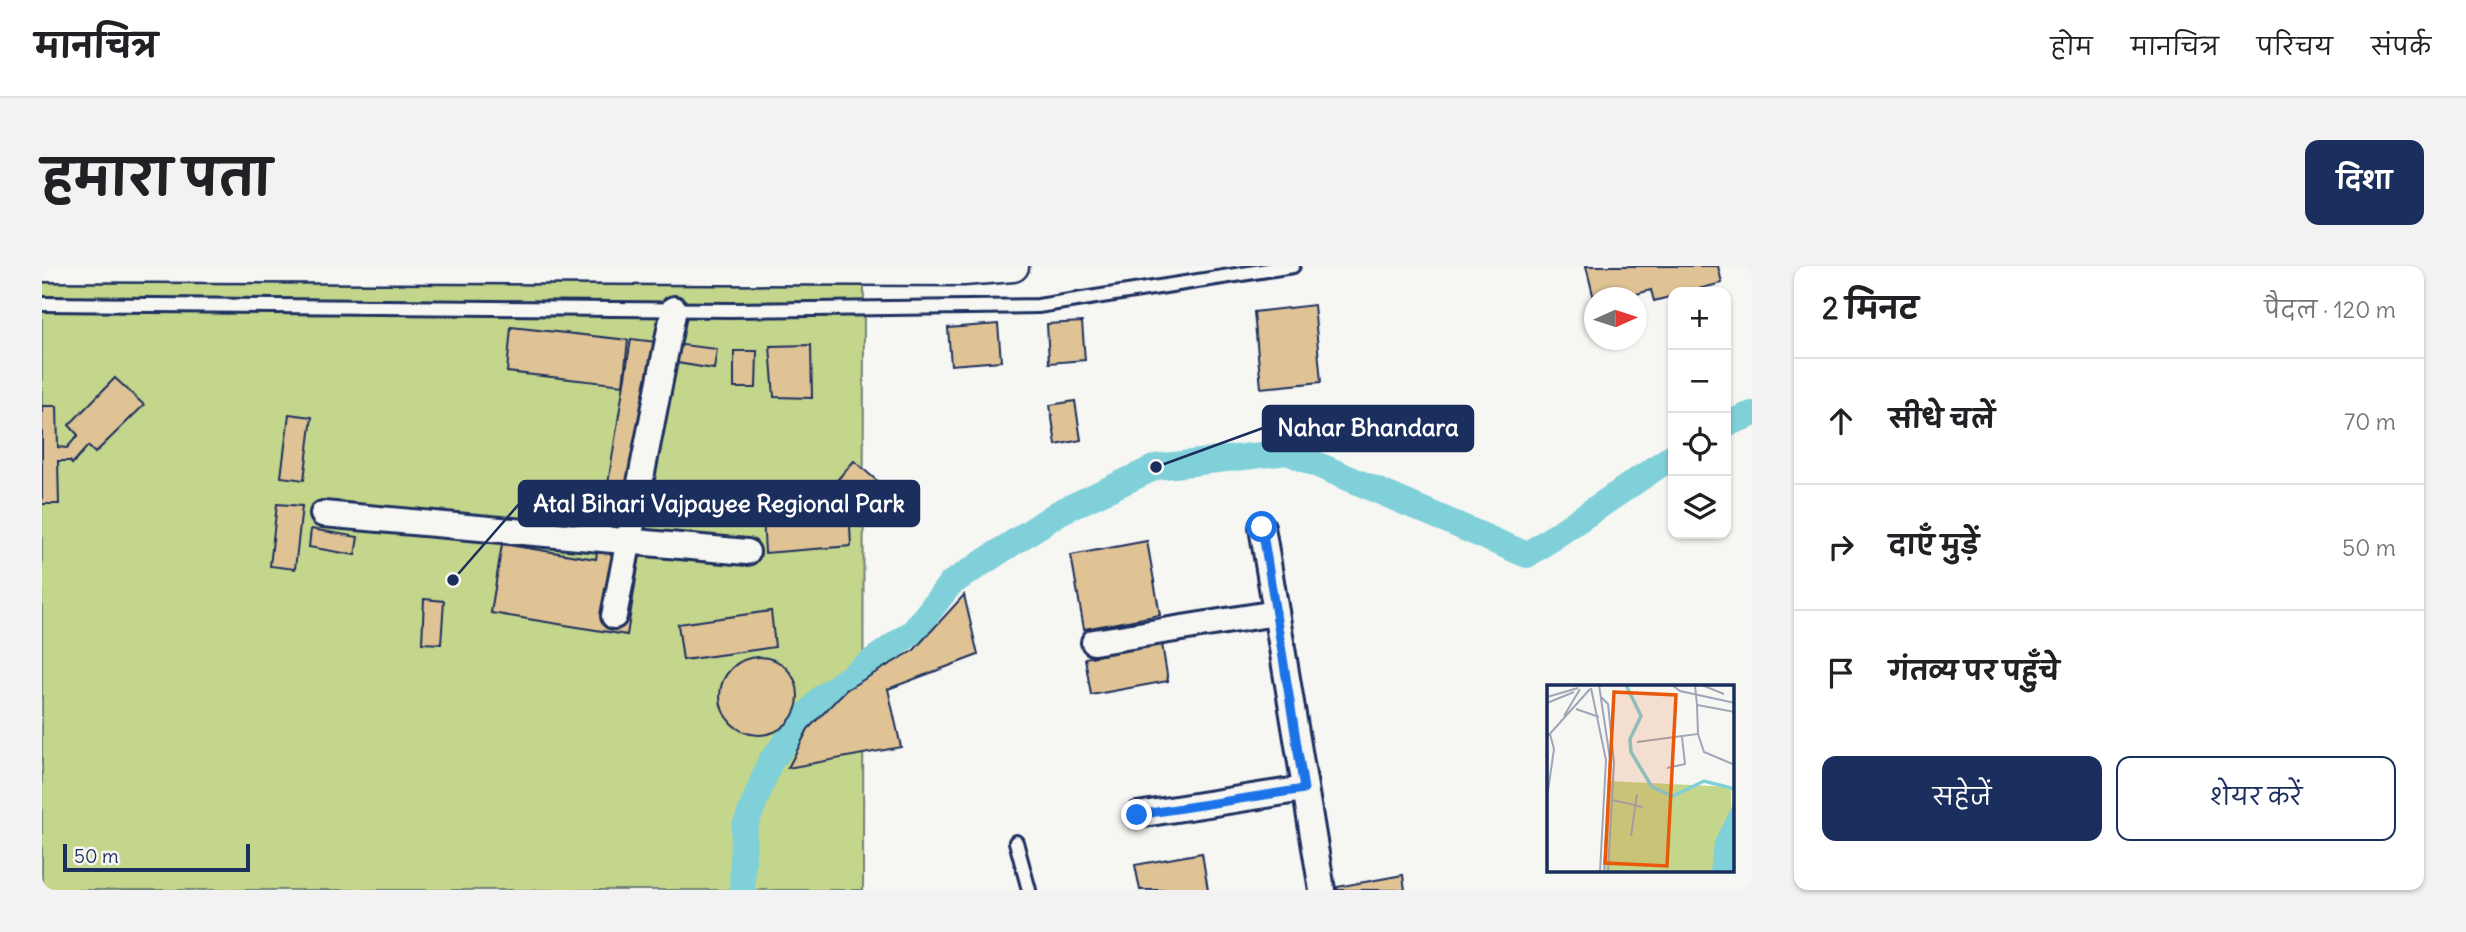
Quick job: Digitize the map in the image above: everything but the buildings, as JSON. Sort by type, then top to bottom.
[{"type":"street","points":[[42,266],[963,270],[1013,266]]},
{"type":"street","points":[[614,616],[674,309]]},
{"type":"street","points":[[323,514],[747,552]]},
{"type":"street","points":[[1262,527],[1322,890]]},
{"type":"street","points":[[1094,642],[1276,613]]},
{"type":"street","points":[[1137,815],[1304,789]]},
{"type":"lane","points":[[42,304],[674,309],[1038,306],[1293,266]]},
{"type":"lane","points":[[1016,842],[1029,890]]},
{"type":"green space","points":[[42,266],[864,269],[863,890],[42,890]]},
{"type":"waterway","points":[[1731,422],[1752,414]]},
{"type":"waterway","points":[[742,890],[744,829],[770,762],[822,697],[914,631],[950,584],[1060,512],[1156,467],[1288,452],[1527,555],[1668,459]]},
{"type":"place","name":"Nahar Bhandara","points":[[1156,467]]},
{"type":"place","name":"Atal Bihari Vajpayee Regional Park","points":[[453,580]]},
{"type":"route","points":[[1137,815],[1304,789],[1262,527]]}]
